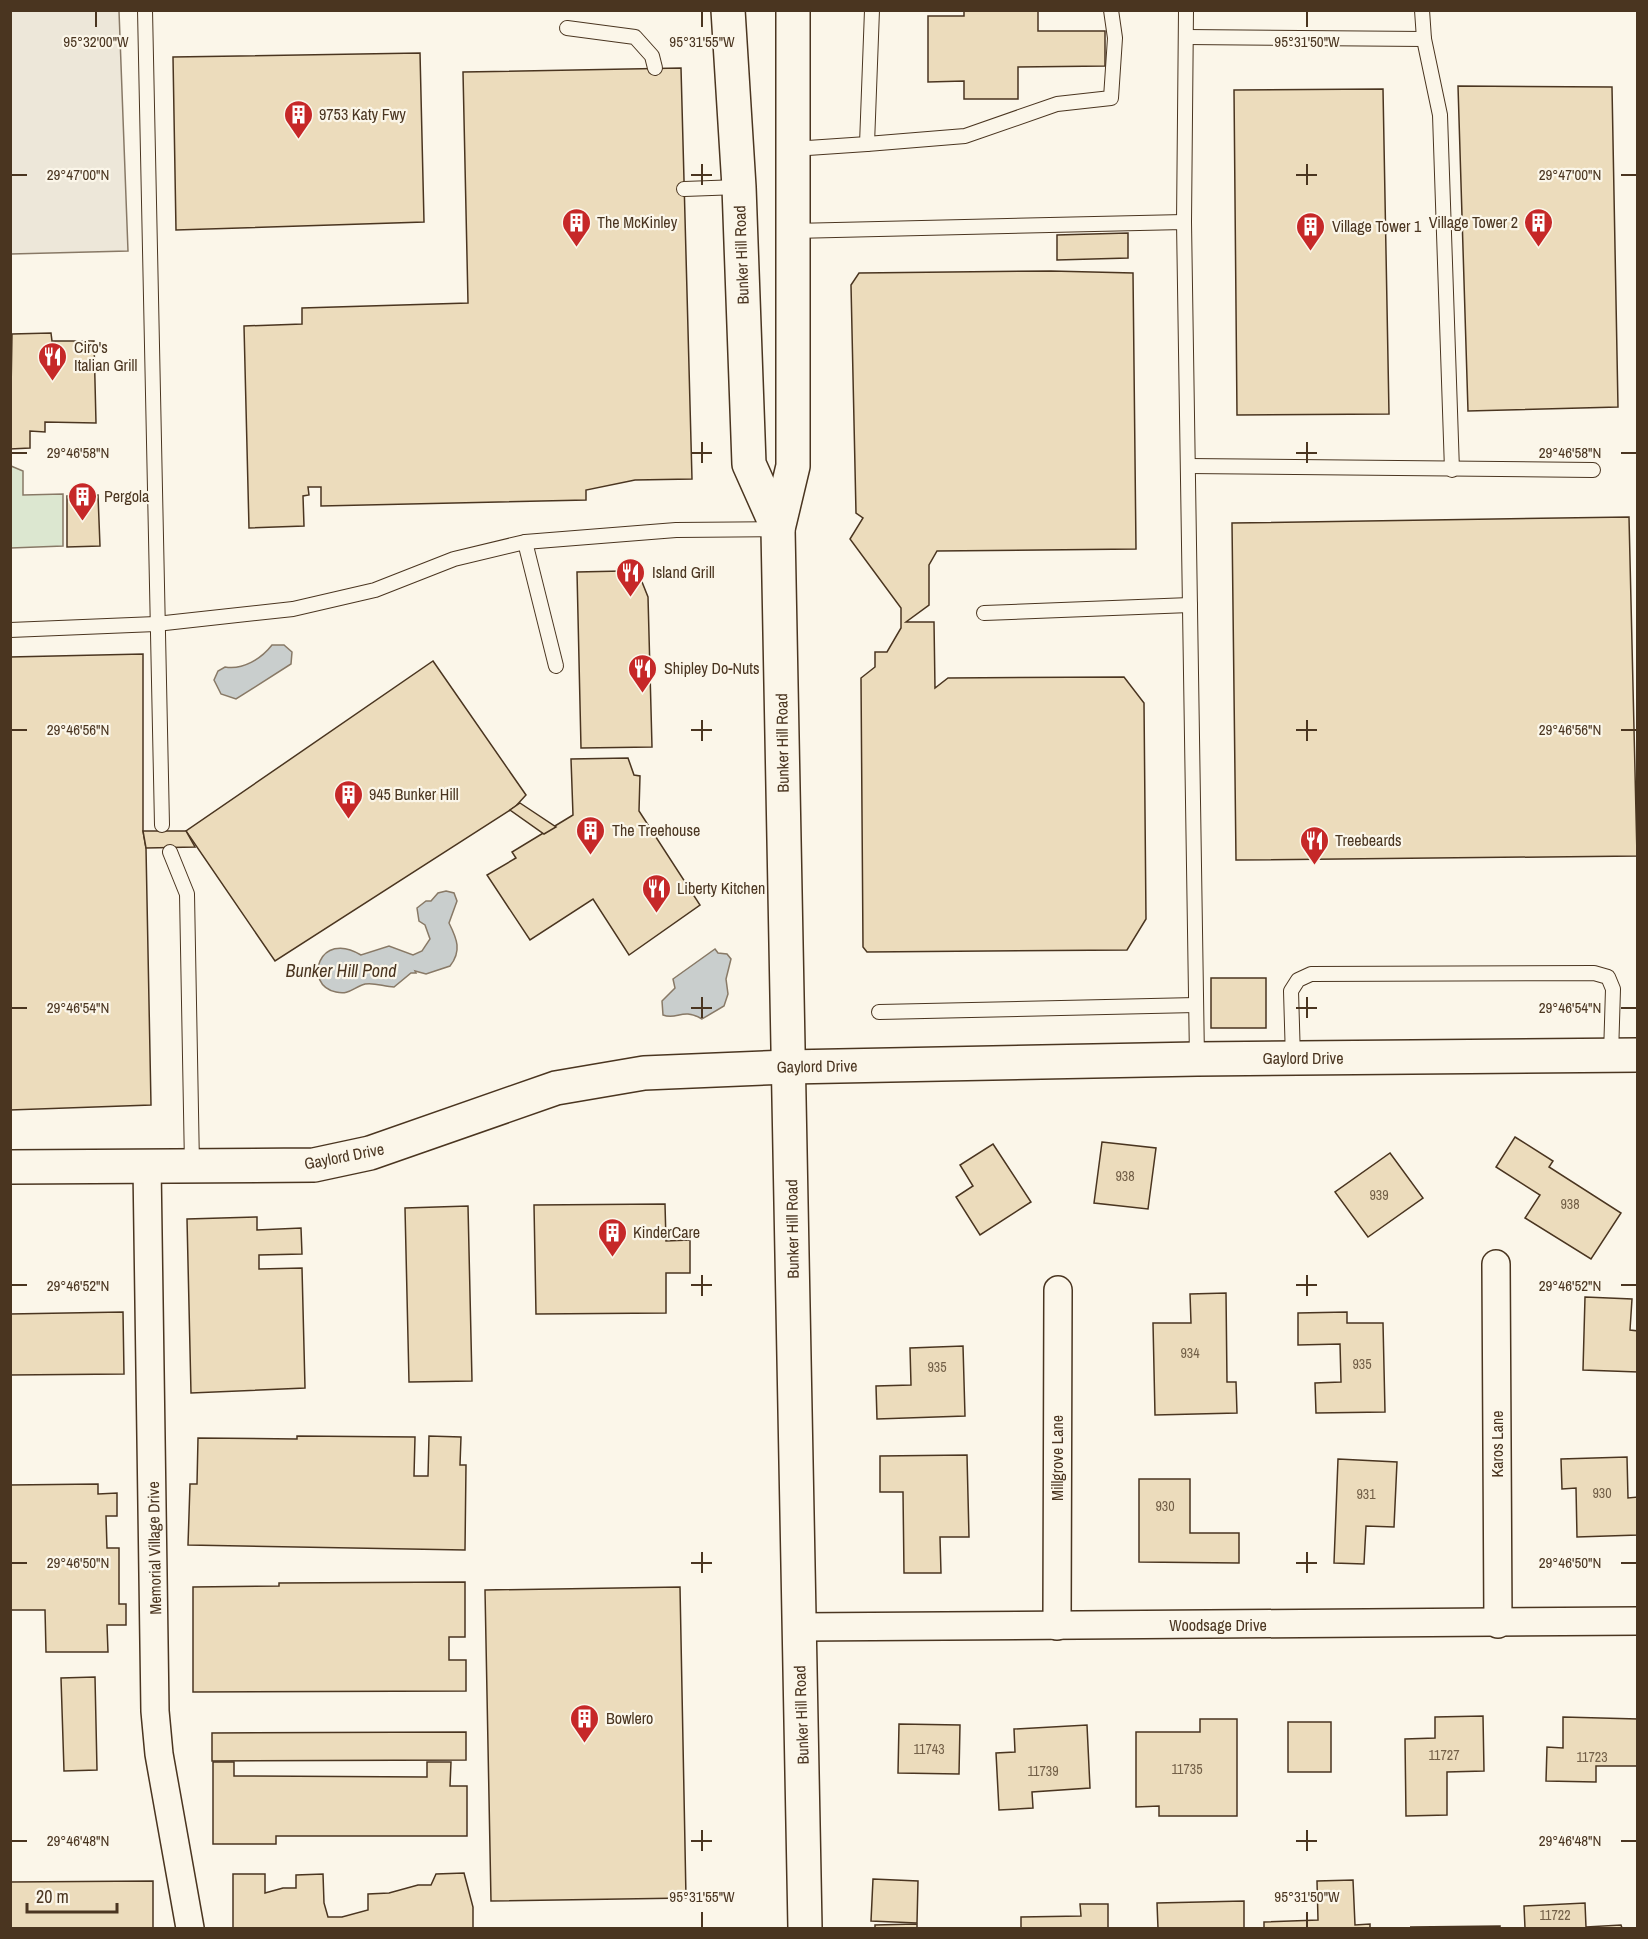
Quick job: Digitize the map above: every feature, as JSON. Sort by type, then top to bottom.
[{"type":"street","name":"Bunker Hill Road","points":[[728,10],[739,187],[749,464],[778,529]]},
{"type":"street","name":"Bunker Hill Road","points":[[794,10],[793,466],[778,529],[805,1929]]},
{"type":"street","name":"Gaylord Drive","points":[[10,1167],[314,1165],[370,1154],[556,1088],[644,1073],[789,1066],[1624,1055]]},
{"type":"street","name":"Memorial Village Drive","points":[[147,1166],[155,1711],[159,1754],[190,1929]]},
{"type":"street","name":"Karos Lane","points":[[1496,1264],[1498,1624]]},
{"type":"street","name":"Millgrove Lane","points":[[1057,1626],[1058,1290]]},
{"type":"street","name":"Woodsage Drive","points":[[798,1627],[1498,1624],[1638,1621]]},
{"type":"lane","points":[[145,10],[156,624],[162,825]]},
{"type":"lane","points":[[793,149],[965,136],[1057,104],[1112,98],[1115,38],[1111,10]]},
{"type":"lane","points":[[1186,10],[1184,222],[1197,1059]]},
{"type":"lane","points":[[1422,10],[1424,39],[1440,115],[1452,470]]},
{"type":"lane","points":[[867,144],[872,12]]},
{"type":"lane","points":[[567,28],[636,37],[652,56],[655,68]]},
{"type":"lane","points":[[1186,37],[1424,39]]},
{"type":"lane","points":[[684,189],[739,187]]},
{"type":"lane","points":[[793,231],[1184,222]]},
{"type":"lane","points":[[1188,466],[1593,470]]},
{"type":"lane","points":[[10,630],[156,624],[293,609],[375,590],[454,559],[525,542],[676,530],[778,529]]},
{"type":"lane","points":[[525,542],[556,666]]},
{"type":"lane","points":[[984,613],[1190,605]]},
{"type":"lane","points":[[170,852],[186,894],[192,1165]]},
{"type":"lane","points":[[1293,1059],[1291,991],[1298,980],[1311,974],[1594,973],[1608,977],[1613,989],[1624,1055]]},
{"type":"lane","points":[[879,1012],[1196,1005]]},
{"type":"green space","points":[[11,466],[23,471],[23,495],[63,494],[63,546],[11,548]]},
{"type":"shaded area","points":[[10,11],[119,11],[128,251],[11,254]]},
{"type":"water","points":[[272,645],[284,645],[292,652],[291,664],[236,699],[221,694],[214,680],[218,671],[225,667],[245,665],[263,655]]},
{"type":"water","name":"Bunker Hill Pond","points":[[446,891],[454,893],[457,901],[449,923],[457,945],[454,961],[450,966],[426,974],[415,971],[416,973],[411,973],[394,987],[366,984],[344,993],[326,987],[320,980],[318,970],[320,961],[326,953],[335,949],[346,949],[361,955],[389,946],[413,955],[422,951],[430,939],[425,925],[419,921],[417,908],[426,901],[431,901],[438,893]]},
{"type":"water","points":[[715,949],[718,953],[727,954],[731,959],[726,979],[728,994],[724,1006],[702,1019],[689,1014],[663,1015],[662,1001],[675,988],[673,979]]},
{"type":"building","points":[[964,10],[1038,10],[1038,31],[1105,31],[1105,66],[1018,67],[1018,99],[964,99],[964,81],[928,82],[928,16],[964,16]]},
{"type":"building","name":"9753 Katy Fwy","points":[[420,53],[424,222],[176,230],[173,57]]},
{"type":"building","name":"The McKinley","points":[[681,68],[692,479],[635,480],[586,490],[586,500],[321,506],[321,487],[308,487],[309,495],[303,496],[304,526],[249,528],[244,326],[302,324],[302,308],[468,303],[463,72]]},
{"type":"building","name":"Village Tower 2","points":[[1458,86],[1612,87],[1618,407],[1468,411]]},
{"type":"building","name":"Village Tower 1","points":[[1383,89],[1389,414],[1237,415],[1234,90]]},
{"type":"building","points":[[1128,233],[1128,258],[1057,260],[1057,235]]},
{"type":"building","points":[[1051,271],[1133,273],[1136,549],[937,551],[929,565],[929,605],[906,622],[934,622],[935,688],[948,678],[1124,677],[1144,703],[1146,919],[1127,950],[867,952],[863,947],[861,678],[875,667],[875,652],[887,652],[901,628],[901,608],[850,539],[863,518],[856,513],[851,285],[859,273]]},
{"type":"building","name":"Ciro's Italian Grill","points":[[51,333],[52,341],[94,341],[96,423],[45,422],[45,432],[30,431],[30,448],[10,449],[12,334]]},
{"type":"building","name":"Pergola","points":[[98,495],[100,546],[67,547],[67,496]]},
{"type":"building","points":[[1629,517],[1637,856],[1236,860],[1232,523]]},
{"type":"building","points":[[635,571],[635,577],[642,582],[648,597],[652,747],[581,748],[577,572]]},
{"type":"building","points":[[143,654],[143,831],[146,848],[151,1105],[10,1110],[10,657]]},
{"type":"building","name":"945 Bunker Hill","points":[[433,661],[526,795],[515,807],[275,961],[186,831]]},
{"type":"building","name":"The Treehouse","points":[[628,758],[634,775],[640,776],[639,811],[700,905],[629,955],[593,899],[530,940],[487,875],[516,858],[512,852],[573,815],[571,759]]},
{"type":"building","points":[[520,803],[556,827],[544,834],[510,810]]},
{"type":"building","points":[[143,831],[186,831],[195,847],[146,848]]},
{"type":"building","points":[[1211,978],[1266,978],[1266,1028],[1211,1028]]},
{"type":"building","points":[[1515,1137],[1553,1161],[1549,1167],[1621,1213],[1591,1259],[1525,1218],[1540,1195],[1496,1167]]},
{"type":"building","points":[[1102,1142],[1156,1148],[1148,1209],[1094,1203]]},
{"type":"building","points":[[993,1144],[1031,1202],[980,1235],[956,1197],[973,1186],[960,1165]]},
{"type":"building","points":[[1390,1153],[1423,1198],[1368,1237],[1335,1192]]},
{"type":"building","name":"KinderCare","points":[[665,1204],[666,1241],[690,1240],[690,1273],[666,1273],[666,1313],[536,1314],[534,1205]]},
{"type":"building","points":[[468,1206],[472,1381],[409,1382],[405,1208]]},
{"type":"building","points":[[257,1217],[257,1230],[301,1228],[302,1254],[259,1255],[259,1269],[302,1268],[305,1388],[191,1393],[187,1219]]},
{"type":"building","points":[[1226,1293],[1227,1382],[1236,1382],[1237,1413],[1155,1415],[1153,1323],[1191,1323],[1190,1294]]},
{"type":"building","points":[[1585,1297],[1632,1299],[1630,1330],[1638,1331],[1638,1372],[1583,1370]]},
{"type":"building","points":[[123,1312],[124,1374],[10,1375],[10,1314]]},
{"type":"building","points":[[1347,1312],[1347,1323],[1383,1323],[1385,1412],[1316,1413],[1315,1383],[1341,1382],[1340,1344],[1298,1345],[1298,1313]]},
{"type":"building","points":[[963,1346],[965,1416],[877,1419],[876,1386],[911,1385],[910,1348]]},
{"type":"building","points":[[297,1436],[415,1437],[414,1476],[428,1476],[429,1436],[461,1437],[460,1465],[466,1465],[465,1550],[188,1545],[190,1484],[197,1484],[198,1438],[297,1439]]},
{"type":"building","points":[[967,1455],[969,1537],[940,1537],[941,1573],[904,1573],[903,1492],[880,1492],[880,1456]]},
{"type":"building","points":[[1627,1457],[1628,1498],[1638,1497],[1638,1535],[1577,1537],[1576,1488],[1562,1489],[1561,1459]]},
{"type":"building","points":[[1338,1459],[1397,1462],[1394,1527],[1366,1526],[1364,1564],[1334,1563]]},
{"type":"building","points":[[1139,1479],[1190,1479],[1190,1533],[1239,1533],[1239,1563],[1139,1562]]},
{"type":"building","points":[[98,1484],[98,1494],[117,1493],[117,1516],[106,1516],[107,1548],[119,1548],[119,1604],[126,1604],[126,1625],[107,1625],[108,1652],[46,1652],[45,1610],[10,1610],[10,1485]]},
{"type":"building","points":[[465,1582],[465,1637],[449,1637],[449,1660],[466,1660],[466,1691],[193,1692],[193,1587],[279,1586],[279,1583]]},
{"type":"building","name":"Bowlero","points":[[680,1587],[686,1898],[491,1901],[485,1590]]},
{"type":"building","points":[[95,1677],[97,1770],[64,1771],[61,1678]]},
{"type":"building","points":[[1483,1716],[1484,1771],[1447,1772],[1447,1815],[1406,1816],[1405,1739],[1435,1738],[1435,1717]]},
{"type":"building","points":[[1563,1717],[1638,1719],[1638,1766],[1596,1766],[1596,1782],[1546,1781],[1547,1747],[1563,1748]]},
{"type":"building","points":[[1200,1719],[1237,1719],[1237,1816],[1159,1816],[1159,1806],[1136,1807],[1136,1732],[1200,1732]]},
{"type":"building","points":[[1288,1722],[1331,1722],[1331,1772],[1288,1772]]},
{"type":"building","points":[[899,1724],[960,1725],[959,1774],[898,1773]]},
{"type":"building","points":[[1087,1725],[1090,1788],[1032,1792],[1033,1808],[999,1810],[996,1753],[1015,1752],[1014,1729]]},
{"type":"building","points":[[466,1732],[466,1760],[212,1761],[212,1733]]},
{"type":"building","points":[[213,1762],[234,1762],[234,1776],[427,1777],[427,1762],[451,1762],[450,1786],[467,1786],[467,1836],[276,1836],[276,1844],[213,1844]]},
{"type":"building","points":[[464,1873],[473,1907],[473,1928],[233,1928],[233,1874],[265,1874],[265,1893],[283,1888],[296,1888],[296,1875],[323,1874],[324,1903],[328,1917],[342,1917],[368,1910],[368,1894],[389,1893],[418,1885],[431,1885],[436,1874]]},
{"type":"building","points":[[873,1879],[918,1881],[917,1923],[871,1921]]},
{"type":"building","points":[[1353,1880],[1355,1925],[1370,1924],[1370,1928],[1264,1928],[1264,1922],[1318,1920],[1317,1881]]},
{"type":"building","points":[[153,1881],[153,1928],[10,1928],[10,1882]]},
{"type":"building","points":[[1244,1901],[1244,1928],[1158,1928],[1157,1903]]},
{"type":"building","points":[[1585,1903],[1586,1927],[1621,1925],[1622,1928],[1525,1928],[1524,1906]]},
{"type":"building","points":[[1080,1904],[1108,1904],[1108,1928],[1021,1928],[1021,1917],[1081,1916]]},
{"type":"building","points":[[917,1924],[917,1928],[875,1928],[875,1925]]},
{"type":"building","points":[[1500,1926],[1500,1928],[1410,1927]]},
{"type":"place","name":"9753 Katy Fwy","points":[[298,140]]},
{"type":"place","name":"The McKinley","points":[[576,248]]},
{"type":"place","name":"Village Tower 2","points":[[1539,248]]},
{"type":"place","name":"Village Tower 1","points":[[1311,252]]},
{"type":"place","name":"Ciro's Italian Grill","points":[[53,382]]},
{"type":"place","name":"Pergola","points":[[83,522]]},
{"type":"place","name":"Island Grill","points":[[631,598]]},
{"type":"place","name":"Shipley Do-Nuts","points":[[643,694]]},
{"type":"place","name":"945 Bunker Hill","points":[[348,820]]},
{"type":"place","name":"The Treehouse","points":[[591,856]]},
{"type":"place","name":"Treebeards","points":[[1314,866]]},
{"type":"place","name":"Liberty Kitchen","points":[[656,914]]},
{"type":"place","name":"KinderCare","points":[[612,1258]]},
{"type":"place","name":"Bowlero","points":[[585,1744]]}]
